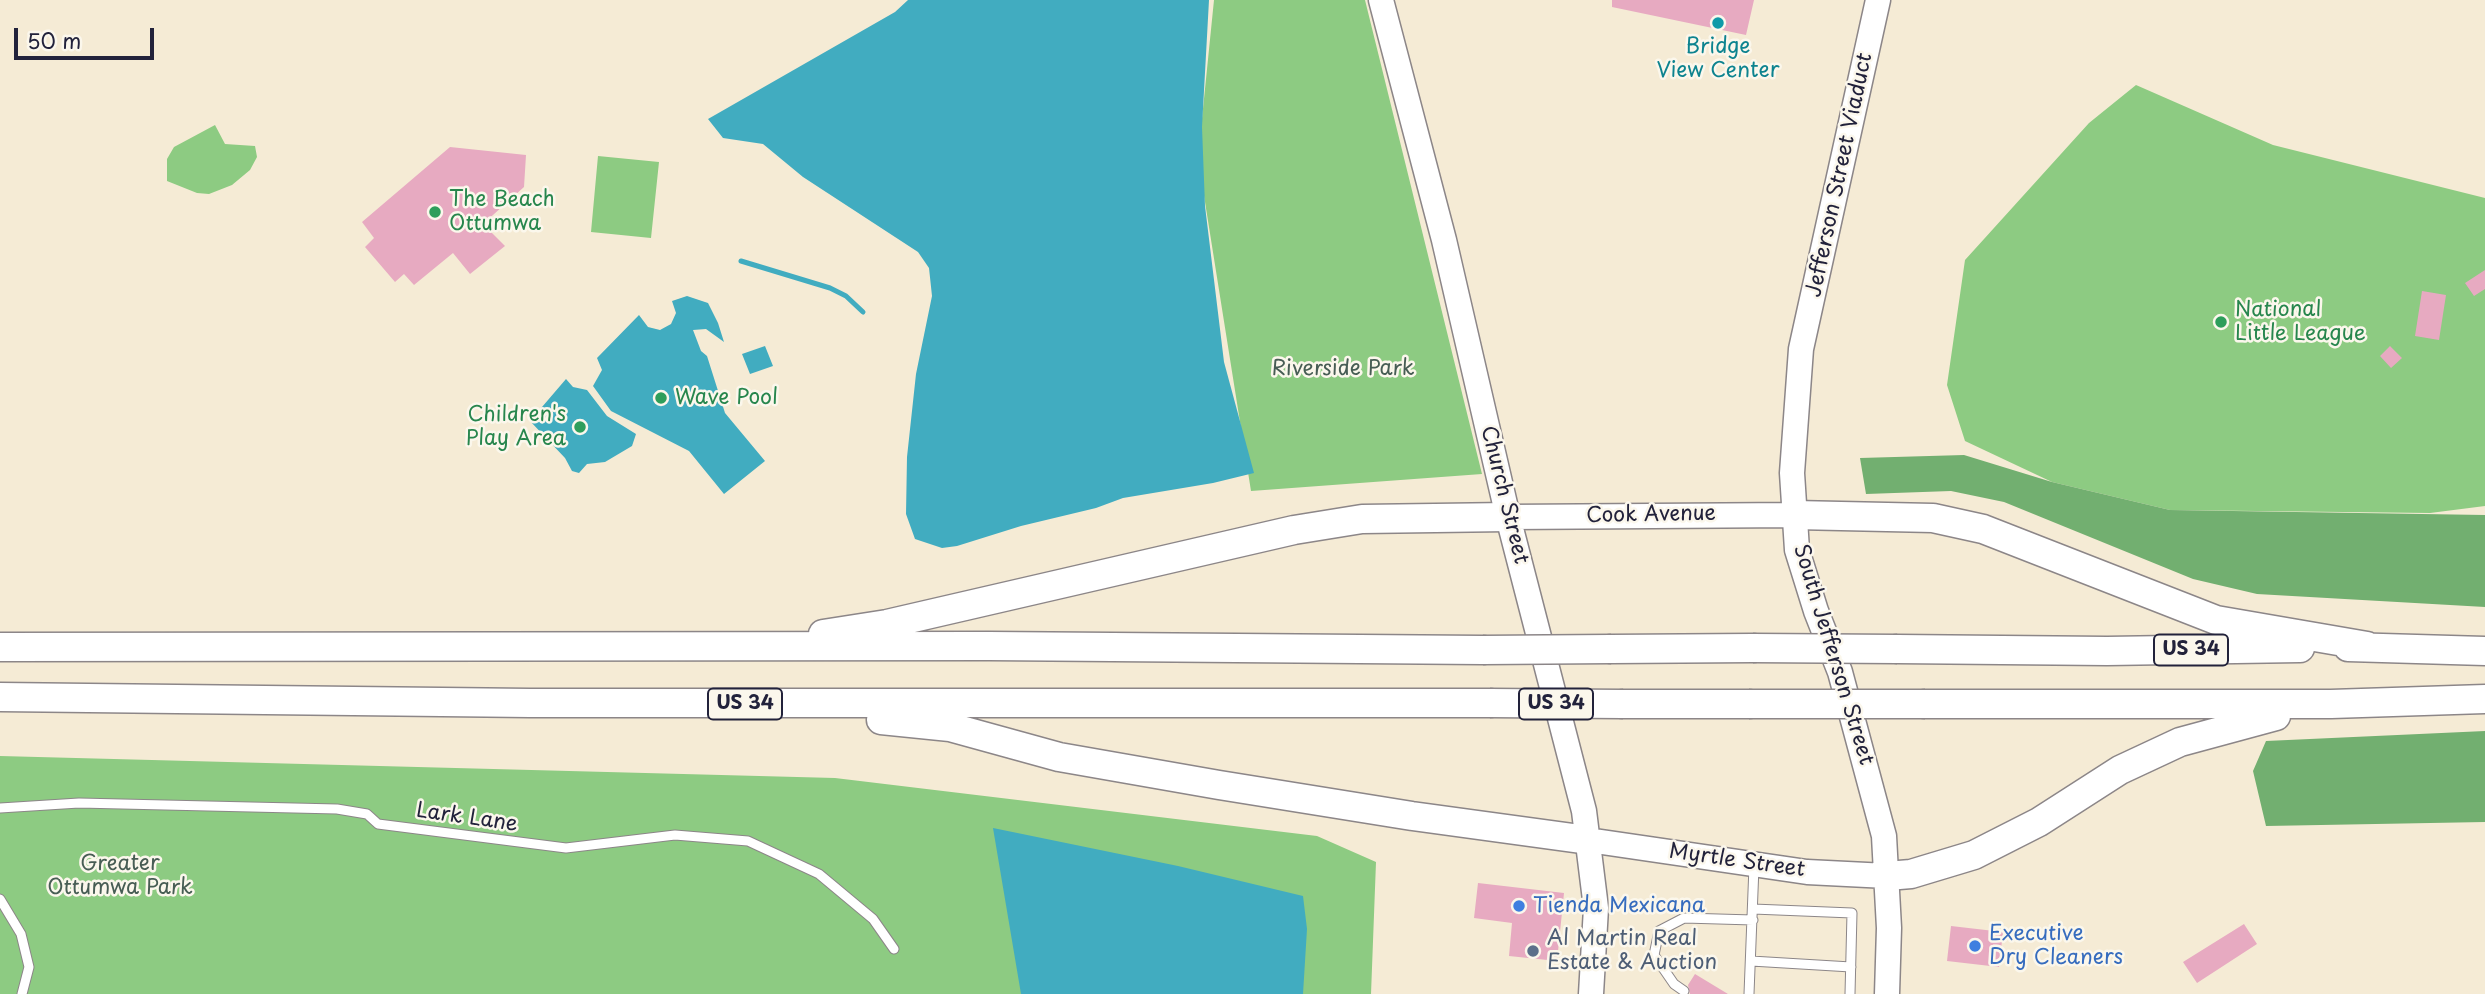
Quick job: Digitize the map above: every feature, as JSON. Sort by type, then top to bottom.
[{"type":"highway","points":[[1795,515],[1933,518],[1983,529],[2216,620],[2367,646]]},
{"type":"highway","points":[[739,648],[887,624],[1294,530],[1362,519],[1508,517]]},
{"type":"highway","name":"US 34","points":[[0,647],[1483,650],[1753,648],[2106,651],[2367,646],[2485,651]]},
{"type":"highway","name":"US 34","points":[[0,697],[725,704],[2331,704],[2485,699]]},
{"type":"highway","points":[[725,704],[950,727],[1059,757],[1412,817],[1588,840]]},
{"type":"highway","points":[[1887,876],[1911,874],[1974,855],[2039,822],[2120,771],[2180,742],[2237,724],[2331,704]]},
{"type":"main road","name":"Church Street","points":[[1381,0],[1444,240],[1508,517],[1584,811],[1596,908],[1591,994]]},
{"type":"main road","name":"Jefferson Street Viaduct","points":[[1801,349],[1878,0]]},
{"type":"main road","name":"South Jefferson Street","points":[[1801,349],[1791,473],[1797,550],[1816,611],[1840,672],[1884,836],[1887,876],[1887,994]]},
{"type":"main road","name":"Cook Avenue","points":[[1508,517],[1795,515]]},
{"type":"main road","name":"Myrtle Street","points":[[1588,840],[1807,872],[1887,876]]},
{"type":"lane","name":"Lark Lane","points":[[0,807],[79,803],[337,809],[367,814],[378,824],[566,848],[675,835],[748,841],[819,874],[873,919],[894,949]]},
{"type":"lane","points":[[1749,994],[1754,864]]},
{"type":"lane","points":[[0,899],[21,934],[29,967],[22,994]]},
{"type":"lane","points":[[1753,909],[1852,913],[1850,994]]},
{"type":"lane","points":[[1684,991],[1674,984],[1654,955],[1659,931],[1684,918],[1753,920]]},
{"type":"lane","points":[[1751,961],[1851,967]]},
{"type":"green space","name":"Riverside Park","points":[[1214,0],[1365,0],[1482,474],[1251,491],[1198,158]]},
{"type":"green space","name":"National Little League","points":[[2136,85],[2273,145],[2485,198],[2485,506],[2430,513],[2170,510],[2052,482],[1965,441],[1947,385],[1965,260],[2089,123]]},
{"type":"green space","points":[[215,125],[225,144],[255,146],[257,157],[250,170],[232,185],[209,194],[197,193],[167,181],[167,159],[174,147]]},
{"type":"green space","points":[[598,156],[659,162],[651,238],[591,232]]},
{"type":"green space","points":[[1964,455],[2052,482],[2170,510],[2485,515],[2485,607],[2257,594],[2193,579],[2004,502],[1951,491],[1866,494],[1860,458]]},
{"type":"green space","points":[[2485,731],[2485,822],[2266,826],[2253,771],[2266,741]]},
{"type":"green space","name":"Greater Ottumwa Park","points":[[0,756],[835,778],[1317,836],[1376,862],[1371,994],[0,994]]},
{"type":"water","points":[[908,0],[1209,0],[1202,127],[1205,206],[1224,362],[1254,473],[1213,483],[1123,498],[1096,508],[1021,526],[957,546],[942,548],[915,539],[906,514],[907,457],[916,374],[932,296],[929,268],[918,252],[803,177],[763,144],[723,138],[708,119],[895,12]]},
{"type":"water","name":"Wave Pool","points":[[687,296],[708,303],[718,323],[724,342],[706,329],[693,330],[701,351],[707,356],[725,413],[765,461],[724,494],[689,451],[611,411],[593,386],[602,370],[597,358],[639,315],[648,327],[660,330],[671,324],[676,313],[672,301]]},
{"type":"water","points":[[765,346],[773,366],[750,374],[742,354]]},
{"type":"water","name":"Children's Play Area","points":[[566,379],[573,387],[587,390],[607,416],[636,434],[632,446],[605,462],[587,464],[579,473],[572,471],[565,458],[530,421]]},
{"type":"water","points":[[993,828],[1178,866],[1303,896],[1307,929],[1303,994],[1021,994]]},
{"type":"building","name":"Bridge View Center","points":[[1612,0],[1754,0],[1746,35],[1612,7]]},
{"type":"building","name":"The Beach Ottumwa","points":[[450,147],[526,155],[524,187],[483,224],[505,246],[470,274],[453,253],[414,285],[404,274],[395,282],[365,247],[374,238],[362,222]]},
{"type":"building","points":[[2485,270],[2485,289],[2474,296],[2465,283]]},
{"type":"building","points":[[2422,291],[2446,295],[2439,340],[2415,336]]},
{"type":"building","points":[[2390,346],[2402,358],[2391,368],[2380,356]]},
{"type":"building","name":"Tienda Mexicana","points":[[1478,883],[1564,893],[1557,961],[1509,956],[1512,923],[1474,918]]},
{"type":"building","points":[[2244,924],[2257,944],[2197,983],[2183,962]]},
{"type":"building","name":"Executive Dry Cleaners","points":[[1951,926],[2003,932],[1999,967],[1947,961]]},
{"type":"building","points":[[1695,974],[1728,994],[1690,994],[1688,985]]},
{"type":"waterway","points":[[741,261],[830,288],[846,296],[863,312]]},
{"type":"place","name":"Bridge View Center","points":[[1718,23]]},
{"type":"place","name":"The Beach Ottumwa","points":[[435,212]]},
{"type":"place","name":"National Little League","points":[[2221,322]]},
{"type":"place","name":"Wave Pool","points":[[661,398]]},
{"type":"place","name":"Children's Play Area","points":[[580,427]]},
{"type":"place","name":"Tienda Mexicana","points":[[1519,906]]},
{"type":"place","name":"Executive Dry Cleaners","points":[[1975,946]]},
{"type":"place","name":"Al Martin Real Estate & Auction","points":[[1533,951]]}]
